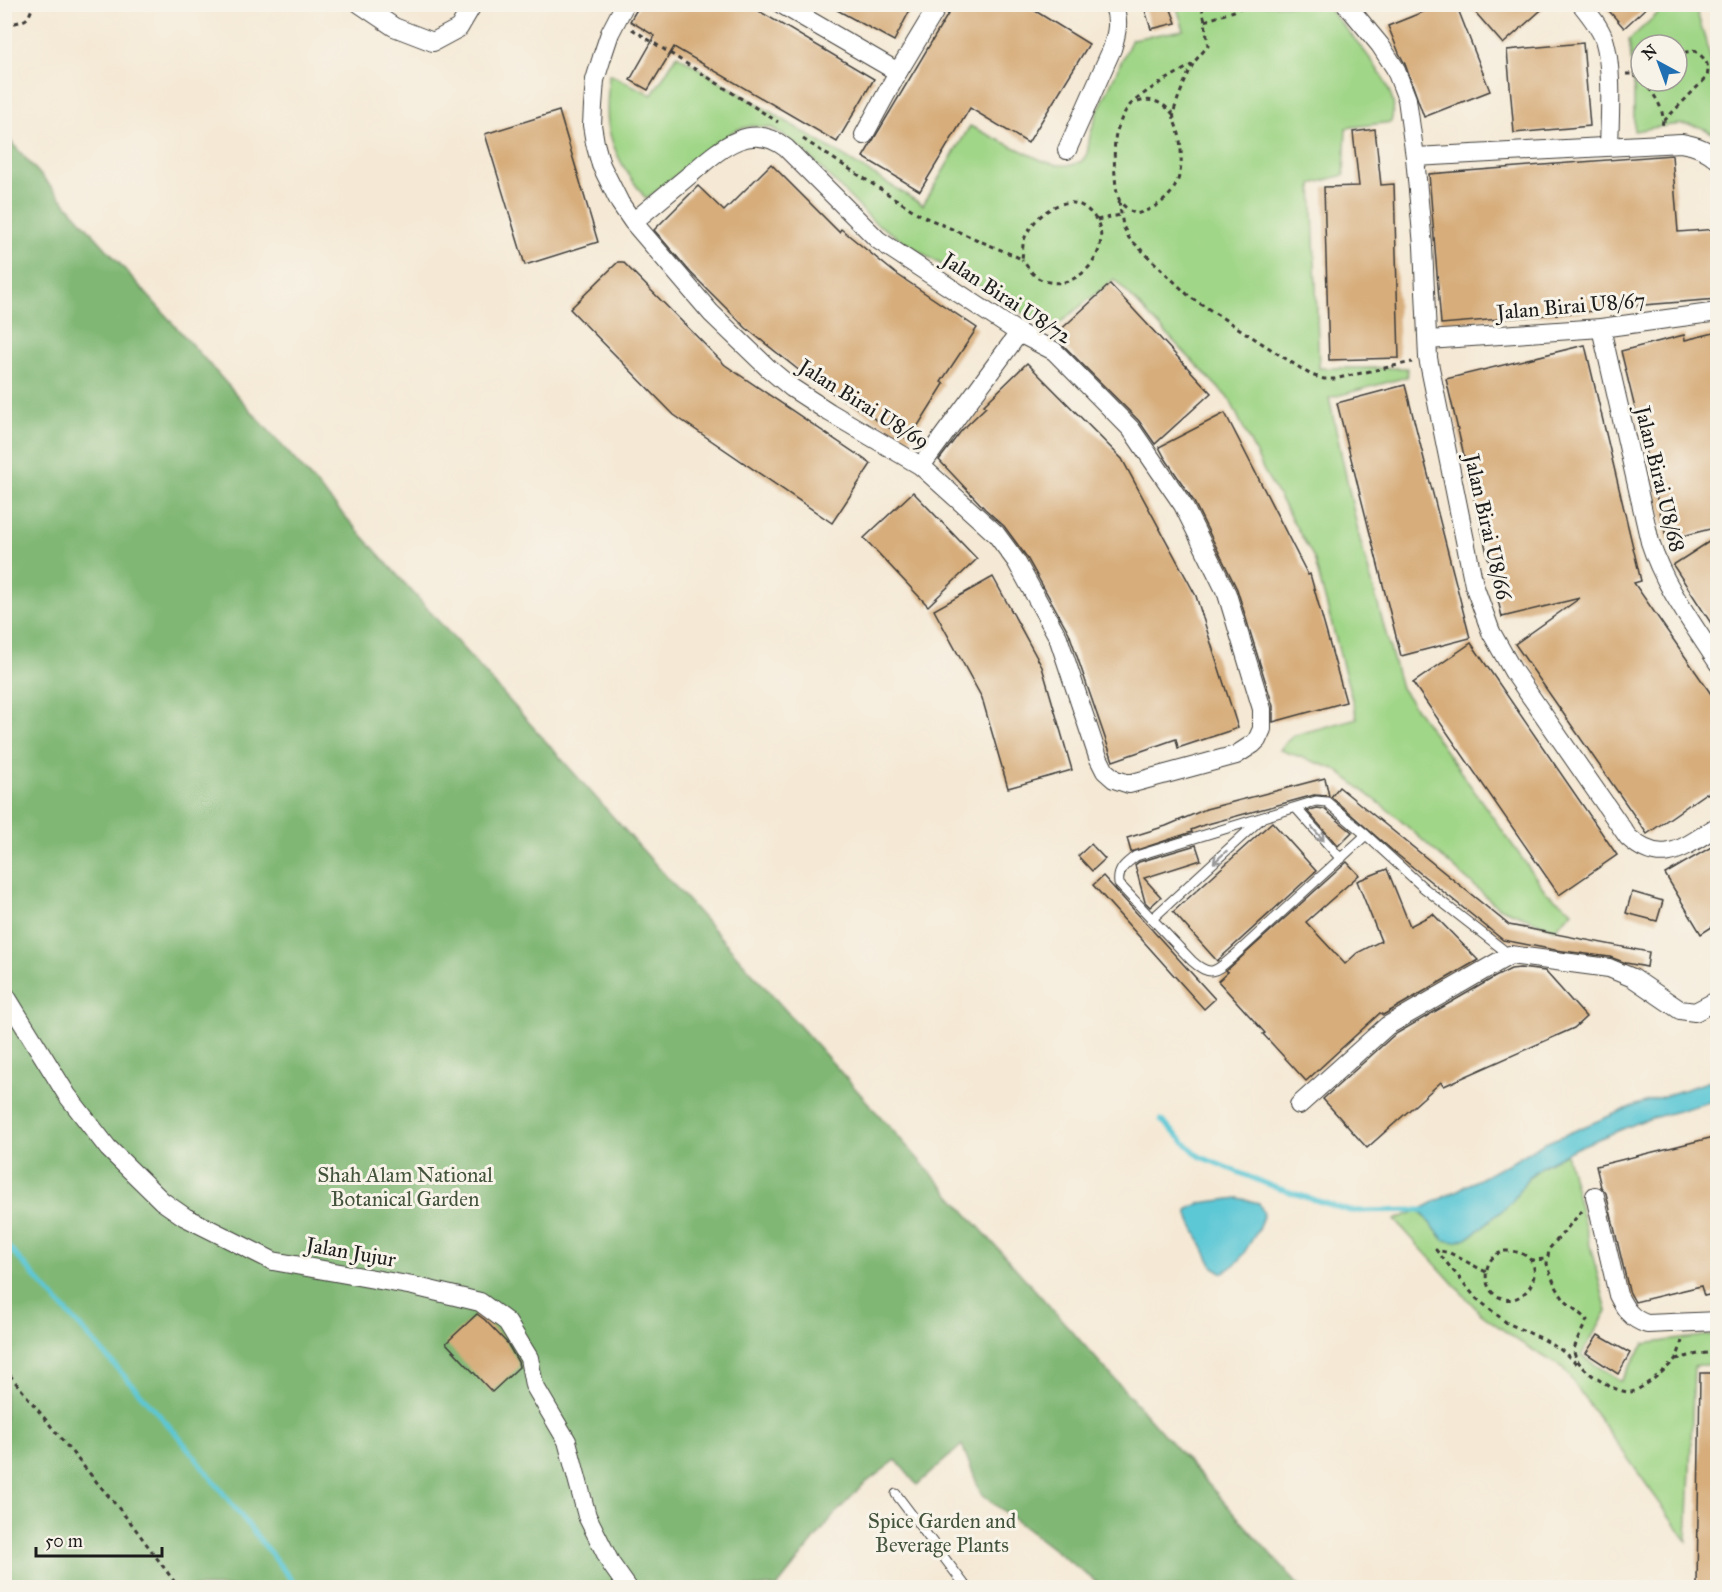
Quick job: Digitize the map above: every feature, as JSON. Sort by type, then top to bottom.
[{"type":"street","points":[[360,4],[394,27],[433,42],[459,28],[473,4]]},
{"type":"street","points":[[781,4],[898,72]]},
{"type":"street","points":[[864,135],[939,4]]},
{"type":"street","points":[[1067,150],[1115,41],[1118,21],[1113,4]]},
{"type":"street","name":"Jalan Birai U8/66","points":[[1346,4],[1380,45],[1395,68],[1407,99],[1423,246],[1428,349],[1474,585],[1491,632],[1514,671],[1628,837],[1640,848],[1672,853],[1718,826]]},
{"type":"street","points":[[1581,4],[1599,28],[1608,58],[1609,146]]},
{"type":"street","name":"Jalan Birai U8/69","points":[[621,12],[610,33],[596,80],[592,125],[601,165],[633,222],[711,313],[768,368],[792,388],[829,412],[921,466],[996,534],[1016,561],[1058,637],[1098,757],[1105,771],[1114,779],[1129,784],[1186,769]]},
{"type":"street","name":"Jalan Birai U8/72","points":[[633,222],[725,146],[752,137],[772,139],[786,148],[878,240],[1019,333],[1054,351],[1131,429],[1183,505],[1227,594],[1262,709],[1262,729],[1257,740],[1244,751],[1186,769]]},
{"type":"street","points":[[1415,157],[1681,143],[1705,150],[1718,160]]},
{"type":"street","name":"Jalan Birai U8/67","points":[[1428,349],[1718,312]]},
{"type":"street","name":"Jalan Birai U8/68","points":[[1601,328],[1654,556],[1669,586],[1718,663]]},
{"type":"street","points":[[921,466],[1019,333]]},
{"type":"street","points":[[1299,1105],[1387,1026],[1510,955],[1610,968],[1633,978],[1680,1010],[1695,1012],[1718,1000]]},
{"type":"street","name":"Jalan Jujur","points":[[4,993],[67,1095],[108,1148],[162,1201],[185,1217],[273,1261],[413,1286],[480,1302],[507,1322],[529,1358],[534,1385],[567,1441],[587,1516],[611,1564],[628,1587]]},
{"type":"street","points":[[1595,1196],[1618,1294],[1624,1308],[1637,1321],[1647,1324],[1718,1321]]},
{"type":"lane","points":[[1366,835],[1227,962],[1211,972],[1203,970],[1192,961],[1119,884],[1119,872],[1136,856],[1316,801],[1327,802],[1366,835],[1424,888],[1510,955]]},
{"type":"lane","points":[[1296,808],[1341,859]]},
{"type":"lane","points":[[1152,919],[1263,817]]},
{"type":"lane","points":[[896,1494],[968,1587]]},
{"type":"path","points":[[4,9],[9,20],[15,23],[26,21],[31,15],[34,4]]},
{"type":"path","points":[[1201,4],[1208,46],[1193,64],[1129,106],[1121,118],[1115,137],[1115,182],[1120,215],[1129,238],[1190,297],[1311,375],[1324,379],[1344,378],[1428,349]]},
{"type":"path","points":[[1205,21],[1248,4]]},
{"type":"path","points":[[621,12],[787,128]]},
{"type":"path","points":[[1655,144],[1664,121],[1707,77],[1709,69],[1707,62],[1695,51],[1689,52]]},
{"type":"path","points":[[1173,114],[1193,64]]},
{"type":"path","points":[[1653,93],[1661,108],[1664,121]]},
{"type":"path","points":[[1119,199],[1127,209],[1136,214],[1150,210],[1163,202],[1174,188],[1182,159],[1173,114],[1163,103],[1141,100],[1129,106]]},
{"type":"path","points":[[797,135],[922,216],[1022,259],[1039,279],[1053,283],[1066,281],[1084,272],[1096,259],[1101,245],[1097,220],[1077,203],[1068,202],[1054,206],[1032,225],[1024,240],[1022,259]]},
{"type":"path","points":[[1097,220],[1120,215]]},
{"type":"path","points":[[1584,1370],[1577,1361],[1574,1350],[1587,1320],[1564,1300],[1547,1264],[1549,1249],[1595,1196]]},
{"type":"path","points":[[1486,1272],[1450,1253],[1436,1250],[1476,1298],[1507,1323],[1543,1339],[1561,1350],[1584,1370],[1628,1393],[1639,1390],[1676,1359],[1718,1352]]},
{"type":"path","points":[[1504,1251],[1519,1253],[1530,1260],[1535,1270],[1530,1288],[1514,1298],[1503,1298],[1494,1294],[1486,1272],[1490,1261],[1504,1251]]},
{"type":"path","points":[[1530,1260],[1548,1259]]},
{"type":"path","points":[[1676,1359],[1681,1341],[1692,1321]]},
{"type":"path","points":[[4,1368],[131,1523],[179,1587]]},
{"type":"green space","points":[[1176,5],[1325,5],[1365,51],[1389,91],[1394,108],[1391,122],[1346,128],[1344,175],[1312,184],[1319,368],[1407,368],[1407,377],[1329,398],[1360,540],[1401,688],[1546,892],[1573,911],[1555,929],[1498,907],[1392,813],[1335,769],[1280,750],[1292,736],[1357,718],[1314,558],[1264,471],[1230,400],[1114,279],[1051,330],[874,222],[805,152],[772,128],[752,126],[735,130],[646,199],[623,165],[610,136],[607,113],[609,74],[652,95],[677,55],[923,205],[970,126],[1043,161],[1058,165],[1072,165],[1082,161],[1087,154],[1097,113],[1132,39],[1184,30]]},
{"type":"green space","points":[[1667,5],[1695,5],[1717,80],[1717,137],[1705,129],[1688,125],[1670,125],[1634,131],[1634,93],[1689,93],[1689,33],[1637,33]]},
{"type":"green space","name":"Shah Alam National Botanical Garden","points":[[4,134],[1300,1587],[1103,1587],[981,1494],[962,1445],[917,1485],[896,1460],[863,1485],[834,1515],[777,1587],[5,1587]]},
{"type":"green space","points":[[1566,1153],[1607,1311],[1581,1356],[1621,1381],[1644,1344],[1717,1334],[1717,1363],[1694,1367],[1687,1541],[1563,1368],[1520,1342],[1481,1314],[1395,1220],[1419,1210],[1444,1240],[1471,1236],[1511,1203],[1529,1177],[1544,1165]]},
{"type":"water","points":[[1717,1079],[1717,1100],[1642,1121],[1576,1148],[1544,1165],[1529,1177],[1511,1203],[1471,1236],[1456,1242],[1444,1240],[1419,1210],[1543,1144],[1633,1106]]},
{"type":"water","points":[[1238,1198],[1259,1203],[1264,1214],[1258,1230],[1239,1261],[1223,1273],[1213,1267],[1190,1221],[1187,1210],[1200,1203]]},
{"type":"building","points":[[640,4],[747,4],[874,79],[837,142],[674,47],[648,90],[630,80],[655,36],[630,21]]},
{"type":"building","points":[[826,4],[913,4],[894,41]]},
{"type":"building","points":[[954,4],[1024,4],[1089,44],[1028,143],[970,108],[920,191],[863,157]]},
{"type":"building","points":[[1143,4],[1169,4],[1176,23],[1151,29]]},
{"type":"building","points":[[1443,4],[1456,4],[1490,91],[1424,117],[1405,64],[1388,26]]},
{"type":"building","points":[[1468,4],[1548,4],[1503,44]]},
{"type":"building","points":[[1603,4],[1650,4],[1624,28]]},
{"type":"building","points":[[1583,43],[1590,126],[1514,133],[1507,50]]},
{"type":"building","points":[[559,111],[598,242],[525,265],[485,134]]},
{"type":"building","points":[[1375,129],[1381,185],[1394,184],[1399,358],[1329,360],[1324,187],[1359,186],[1353,132]]},
{"type":"building","points":[[1672,155],[1678,232],[1718,229],[1718,299],[1441,324],[1429,174]]},
{"type":"building","points":[[771,164],[839,232],[841,229],[895,273],[977,328],[941,382],[944,384],[909,440],[811,380],[746,328],[691,273],[654,230],[698,186],[724,211]]},
{"type":"building","points":[[618,262],[623,262],[725,365],[871,464],[832,523],[674,415],[570,309]]},
{"type":"building","points":[[1110,284],[1211,393],[1155,444],[1139,421],[1054,336]]},
{"type":"building","points":[[1718,332],[1718,527],[1667,540],[1621,351],[1684,335],[1685,340]]},
{"type":"building","points":[[1585,345],[1641,581],[1634,583],[1718,704],[1718,787],[1647,834],[1515,644],[1580,598],[1502,617],[1446,379]]},
{"type":"building","points":[[1027,363],[1122,459],[1196,596],[1238,728],[1178,748],[1176,739],[1113,761],[1069,633],[1026,556],[1004,526],[939,460],[962,430],[986,407],[984,405]]},
{"type":"building","points":[[1405,385],[1470,638],[1401,656],[1337,403]]},
{"type":"building","points":[[1225,413],[1308,575],[1310,574],[1346,702],[1273,722],[1273,706],[1237,589],[1193,500],[1159,447]]},
{"type":"building","points":[[913,492],[977,559],[928,606],[864,538]]},
{"type":"building","points":[[1718,536],[1718,634],[1673,565]]},
{"type":"building","points":[[993,577],[1042,667],[1072,770],[1008,788],[982,698],[934,610]]},
{"type":"building","points":[[1471,643],[1617,855],[1559,895],[1413,683]]},
{"type":"building","points":[[1325,778],[1329,796],[1314,795],[1204,825],[1191,830],[1192,832],[1131,852],[1127,838],[1166,826],[1206,809]]},
{"type":"building","points":[[1339,787],[1509,925],[1649,952],[1647,967],[1610,957],[1503,940],[1394,852],[1331,797]]},
{"type":"building","points":[[1317,808],[1324,809],[1352,832],[1338,846],[1307,811]]},
{"type":"building","points":[[1272,822],[1316,871],[1217,961],[1173,912]]},
{"type":"building","points":[[1718,843],[1718,923],[1701,934],[1665,874]]},
{"type":"building","points":[[1091,844],[1105,859],[1092,871],[1078,856]]},
{"type":"building","points":[[1196,845],[1201,860],[1144,878],[1161,897],[1150,907],[1145,902],[1135,865]]},
{"type":"building","points":[[1347,862],[1359,875],[1306,922],[1345,964],[1357,953],[1381,941],[1357,881],[1387,869],[1410,926],[1433,914],[1478,960],[1383,1015],[1380,1013],[1306,1081],[1218,981],[1228,972],[1226,971]]},
{"type":"building","points":[[1103,876],[1215,999],[1204,1009],[1093,885]]},
{"type":"building","points":[[1632,892],[1663,901],[1657,921],[1626,913]]},
{"type":"building","points":[[1511,969],[1545,971],[1586,1017],[1574,1028],[1444,1086],[1441,1082],[1367,1148],[1323,1099],[1394,1035],[1495,977]]},
{"type":"building","points":[[1718,1136],[1718,1293],[1704,1296],[1701,1286],[1635,1302],[1629,1291],[1606,1193],[1601,1187],[1596,1166]]},
{"type":"building","points":[[477,1314],[507,1343],[519,1367],[492,1392],[446,1343]]},
{"type":"building","points":[[1598,1335],[1630,1353],[1618,1374],[1586,1353]]},
{"type":"building","points":[[1700,1373],[1718,1373],[1718,1587],[1697,1587]]},
{"type":"waterway","points":[[1161,1120],[1199,1156],[1274,1187],[1350,1211],[1426,1210]]},
{"type":"waterway","points":[[4,1242],[179,1437],[298,1588]]},
{"type":"park label","name":"Spice Garden and Beverage Plants","points":[[942,1533]]}]
